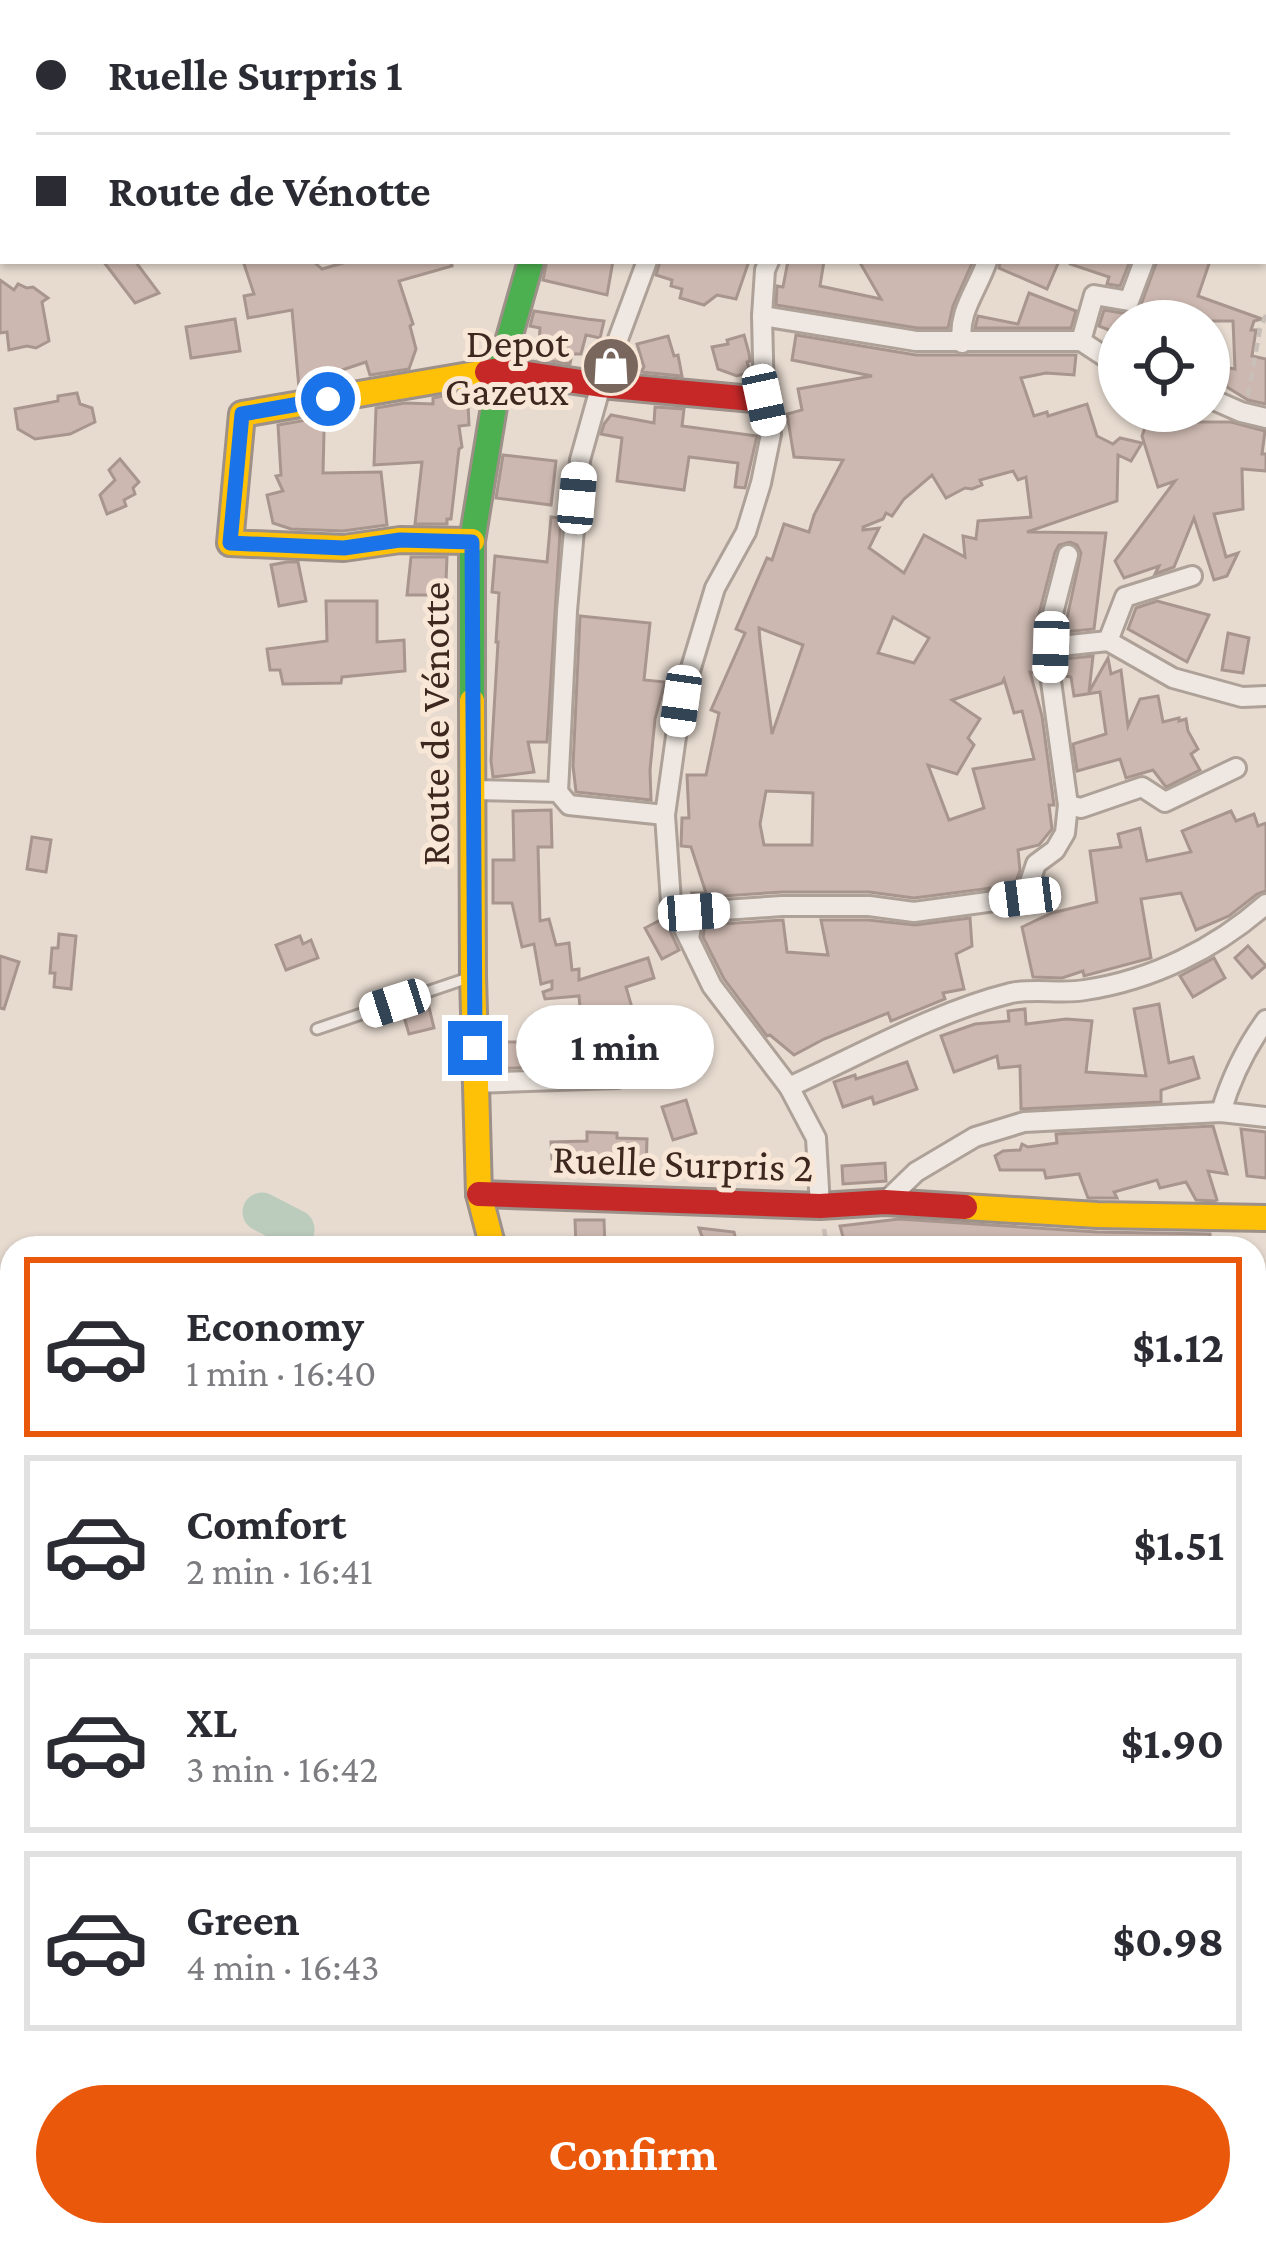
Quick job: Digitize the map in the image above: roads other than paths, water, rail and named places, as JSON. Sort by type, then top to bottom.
[{"type":"street","name":"Route de Vénotte","points":[[490,1236],[479,1194],[473,976],[472,542],[500,370],[530,264]]},
{"type":"street","points":[[646,264],[601,385],[580,460],[558,792],[569,806],[665,815]]},
{"type":"street","points":[[768,264],[762,316],[764,400],[772,434],[746,532],[716,588],[681,701],[665,815],[671,902],[712,986],[789,1087],[816,1138],[820,1206]]},
{"type":"street","points":[[962,343],[964,312],[986,264]]},
{"type":"street","points":[[1081,341],[1094,295],[1129,301],[1143,264]]},
{"type":"street","points":[[762,316],[916,341],[1081,341],[1098,353]]},
{"type":"street","points":[[472,542],[400,540],[344,548],[230,543],[242,414],[500,370],[764,400]]},
{"type":"street","points":[[1230,407],[1266,418]]},
{"type":"street","points":[[689,938],[694,912],[782,906],[869,906],[914,912],[1025,897],[1036,864],[1055,850],[1065,833],[1068,805],[1050,674],[1051,621],[1068,555]]},
{"type":"street","points":[[1108,641],[1125,597],[1192,576]]},
{"type":"street","points":[[1051,647],[1108,641],[1173,678],[1242,697],[1266,696]]},
{"type":"street","points":[[1068,805],[1082,808],[1142,787],[1165,802],[1237,768]]},
{"type":"street","points":[[473,790],[558,792]]},
{"type":"street","points":[[789,1087],[963,1008],[1016,992],[1081,991],[1154,974],[1207,946],[1266,904]]},
{"type":"street","points":[[1221,1112],[1230,1080],[1266,1020]]},
{"type":"street","points":[[476,1083],[616,1078]]},
{"type":"street","points":[[885,1202],[916,1172],[975,1137],[1024,1122],[1221,1112],[1266,1117]]},
{"type":"street","name":"Ruelle Surpris 2","points":[[479,1194],[820,1206],[885,1202],[1097,1215],[1266,1218]]},
{"type":"lane","points":[[316,1029],[473,976]]},
{"type":"waterway","points":[[262,1212],[295,1229],[294,1236]]},
{"type":"place","name":"Depot Gazeux","points":[[611,366]]}]
